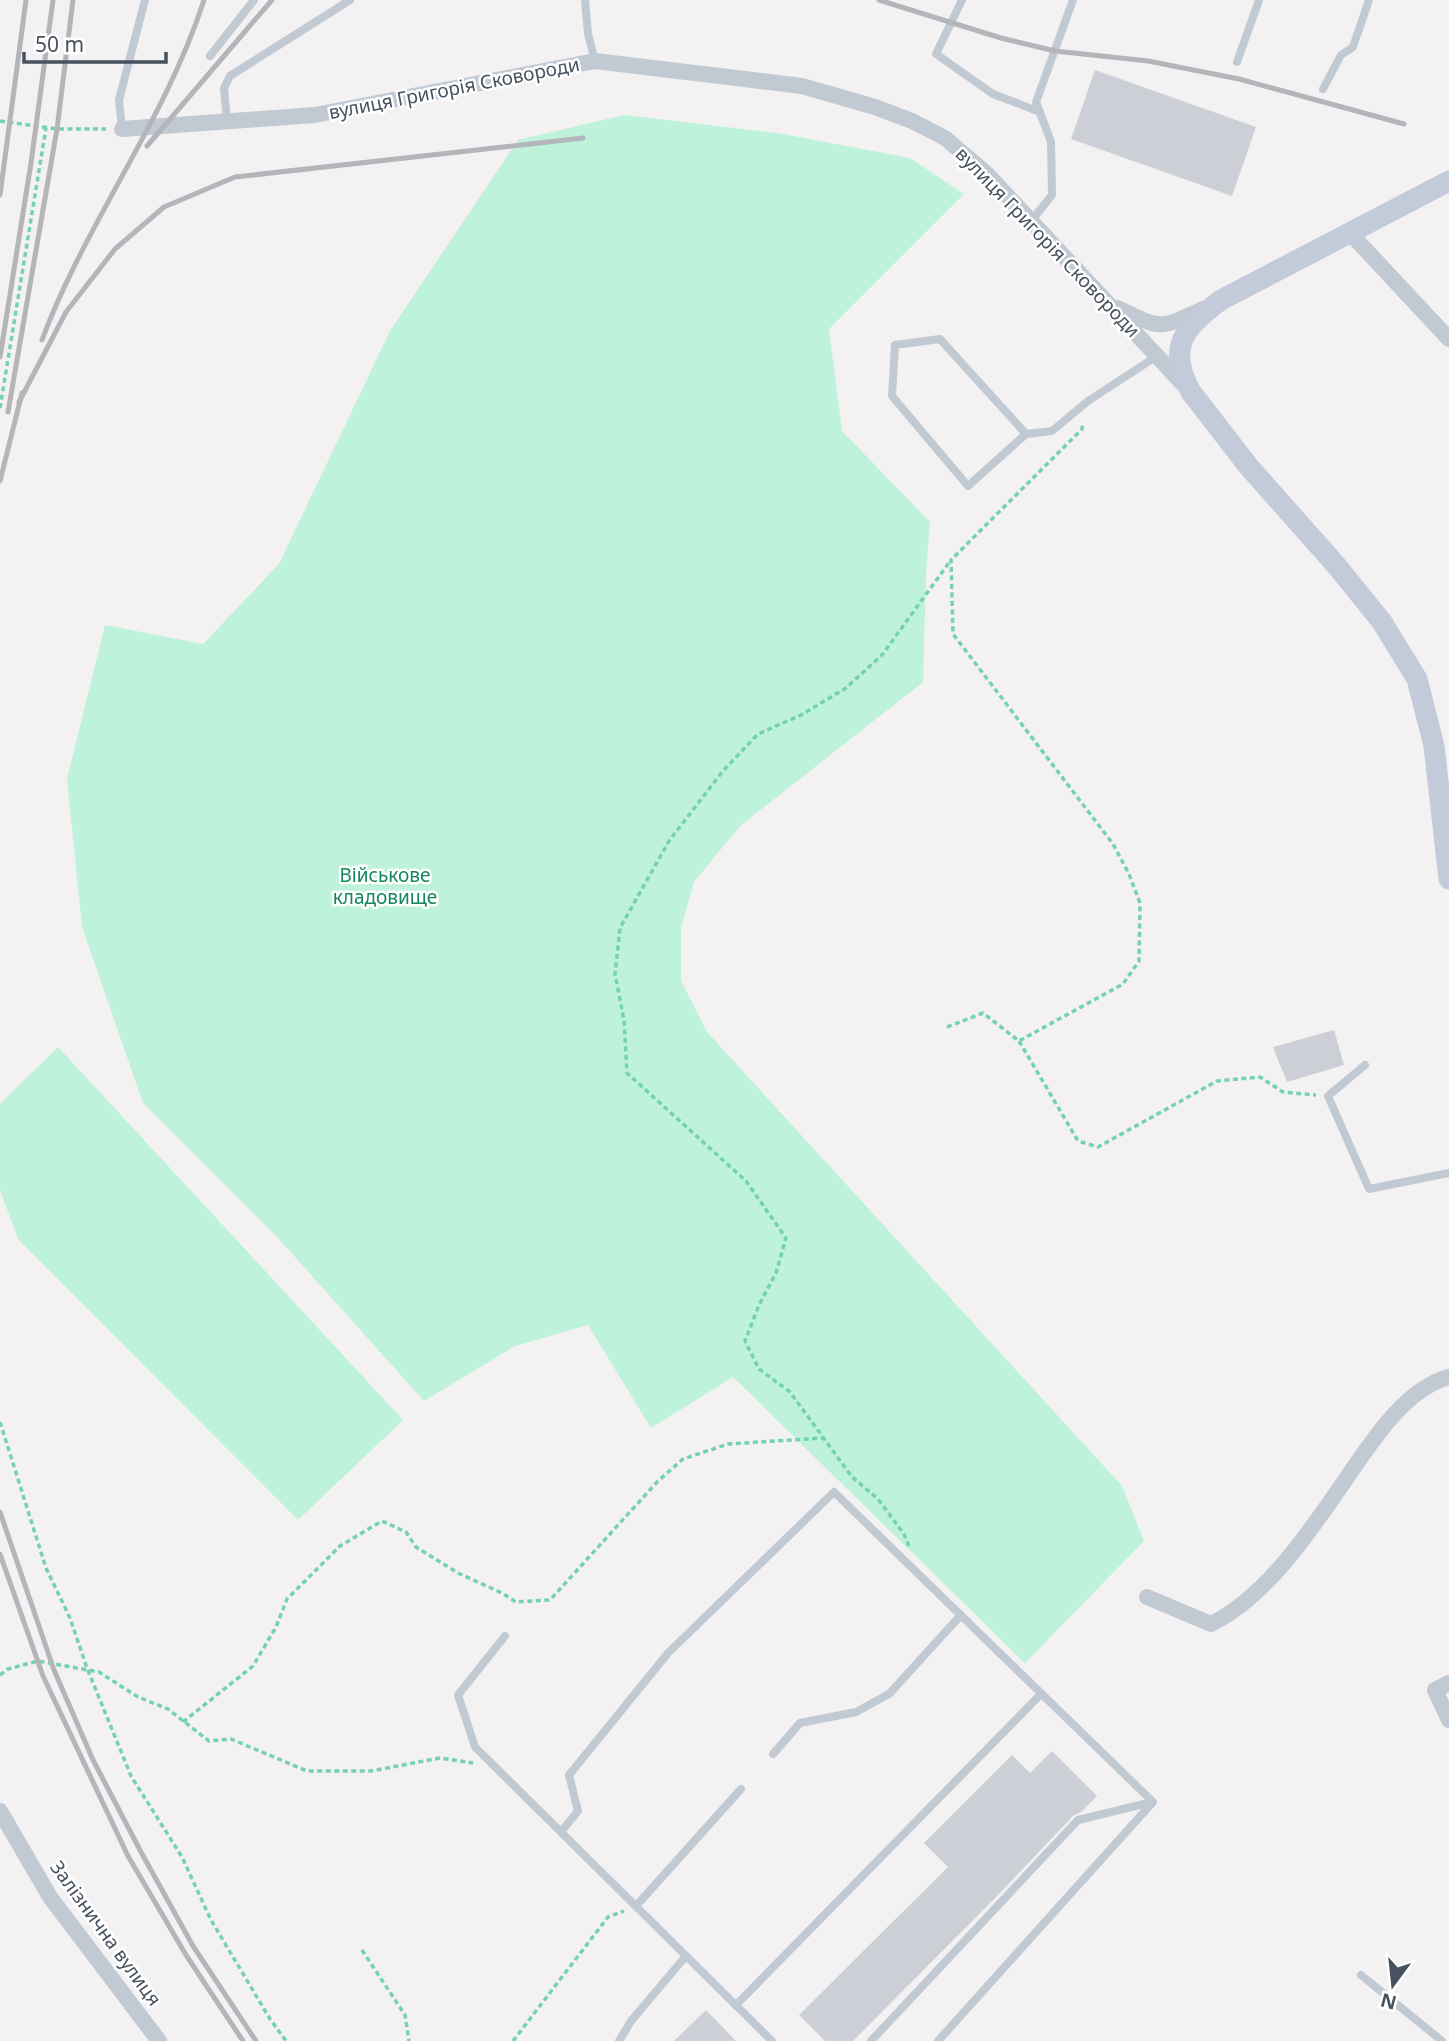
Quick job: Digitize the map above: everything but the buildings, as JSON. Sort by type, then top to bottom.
[{"type":"main road","points":[[1191,393],[1179,367],[1182,343],[1194,322],[1221,300],[1449,181]]},
{"type":"main road","name":"вулиця Григорія Сковороди","points":[[1191,393],[1249,467],[1336,565],[1382,622],[1417,679],[1434,746],[1449,879]]},
{"type":"street","name":"вулиця Григорія Сковороди","points":[[122,130],[315,115],[595,61],[802,86],[875,107],[912,121],[945,138],[987,174],[1191,393]]},
{"type":"street","points":[[1349,232],[1449,339]]},
{"type":"street","points":[[1111,306],[1151,324],[1162,326],[1221,300]]},
{"type":"street","points":[[1147,1597],[1211,1624],[1232,1614],[1275,1572],[1329,1504],[1386,1421],[1435,1381],[1449,1377]]},
{"type":"street","points":[[1449,1683],[1435,1690],[1449,1720]]},
{"type":"street","name":"Залізнична вулиця","points":[[0,1811],[50,1897],[159,2041]]},
{"type":"lane","points":[[122,130],[119,100],[145,0]]},
{"type":"lane","points":[[210,56],[254,0]]},
{"type":"lane","points":[[227,122],[225,88],[230,76],[350,0]]},
{"type":"lane","points":[[585,0],[588,34],[595,61]]},
{"type":"lane","points":[[962,0],[936,54],[993,94],[1040,112]]},
{"type":"lane","points":[[1031,220],[1052,195],[1051,142],[1036,103],[1073,0]]},
{"type":"lane","points":[[1237,62],[1258,0]]},
{"type":"lane","points":[[1324,89],[1341,55],[1353,47],[1369,0]]},
{"type":"lane","points":[[1026,434],[940,339],[895,345],[892,396],[968,486],[1026,434],[1052,431],[1088,401],[1157,356]]},
{"type":"lane","points":[[1365,1065],[1328,1096],[1369,1189],[1449,1172]]},
{"type":"lane","points":[[561,1832],[578,1811],[569,1775],[668,1653],[834,1492],[1153,1802]]},
{"type":"lane","points":[[773,1754],[800,1723],[856,1712],[889,1694],[961,1615]]},
{"type":"lane","points":[[505,1636],[458,1695],[475,1747],[772,2041]]},
{"type":"lane","points":[[736,2005],[1041,1694]]},
{"type":"lane","points":[[636,1906],[741,1789]]},
{"type":"lane","points":[[871,2041],[1078,1820],[1153,1802]]},
{"type":"lane","points":[[938,2041],[1153,1802]]},
{"type":"lane","points":[[619,2041],[631,2021],[686,1956]]},
{"type":"lane","points":[[1361,1975],[1441,2041]]},
{"type":"path","points":[[0,121],[46,128],[122,130]]},
{"type":"path","points":[[0,408],[46,128]]},
{"type":"path","points":[[912,1556],[904,1534],[878,1499],[852,1477],[790,1392],[759,1369],[745,1341],[759,1305],[776,1273],[786,1238],[746,1181],[627,1073],[624,1020],[615,974],[620,928],[669,841],[722,772],[758,734],[801,715],[846,688],[882,655],[951,560],[1082,429],[1088,401]]},
{"type":"path","points":[[951,560],[953,634],[1113,844],[1129,874],[1140,904],[1139,961],[1123,984],[1019,1041]]},
{"type":"path","points":[[947,1027],[983,1013],[1019,1041],[1078,1141],[1098,1147],[1217,1081],[1260,1077],[1283,1092],[1328,1096]]},
{"type":"path","points":[[0,1422],[46,1568],[71,1618],[87,1668],[131,1776],[182,1857],[218,1931],[270,2020],[286,2041]]},
{"type":"path","points":[[183,1722],[253,1666],[276,1627],[287,1599],[304,1581],[340,1546],[382,1521],[406,1532],[416,1547],[458,1573],[516,1602],[550,1600],[657,1481],[683,1459],[728,1444],[823,1438]]},
{"type":"path","points":[[0,1675],[8,1669],[38,1661],[99,1671],[138,1697],[168,1709],[209,1741],[231,1739],[307,1771],[371,1771],[440,1758],[495,1766]]},
{"type":"path","points":[[513,2041],[608,1917],[636,1906]]},
{"type":"path","points":[[362,1950],[405,2015],[409,2041]]},
{"type":"green space","name":"Військове кладовище","points":[[624,115],[777,133],[910,158],[964,194],[829,329],[842,431],[930,522],[923,682],[740,826],[694,882],[681,928],[681,981],[707,1032],[1122,1486],[1144,1541],[1025,1663],[733,1377],[651,1428],[588,1325],[515,1346],[424,1401],[278,1238],[143,1103],[82,927],[67,779],[105,625],[203,644],[279,564],[390,331],[518,140]]},
{"type":"green space","points":[[58,1047],[403,1420],[298,1520],[18,1239],[0,1190],[0,1104]]},
{"type":"railway","points":[[0,195],[26,0]]},
{"type":"railway","points":[[0,357],[31,163],[53,0]]},
{"type":"railway","points":[[8,412],[57,129],[73,0]]},
{"type":"railway","points":[[42,340],[80,254],[168,88],[188,45],[204,0]]},
{"type":"railway","points":[[147,146],[272,0]]},
{"type":"railway","points":[[879,0],[1001,38],[1055,51],[1148,61],[1239,79],[1404,124]]},
{"type":"railway","points":[[19,402],[66,312],[115,249],[164,207],[235,177],[583,138]]},
{"type":"railway","points":[[0,481],[22,393]]},
{"type":"railway","points":[[0,1512],[54,1670],[93,1760],[193,1946],[256,2041]]},
{"type":"railway","points":[[0,1554],[43,1676],[128,1856],[186,1955],[243,2041]]}]
